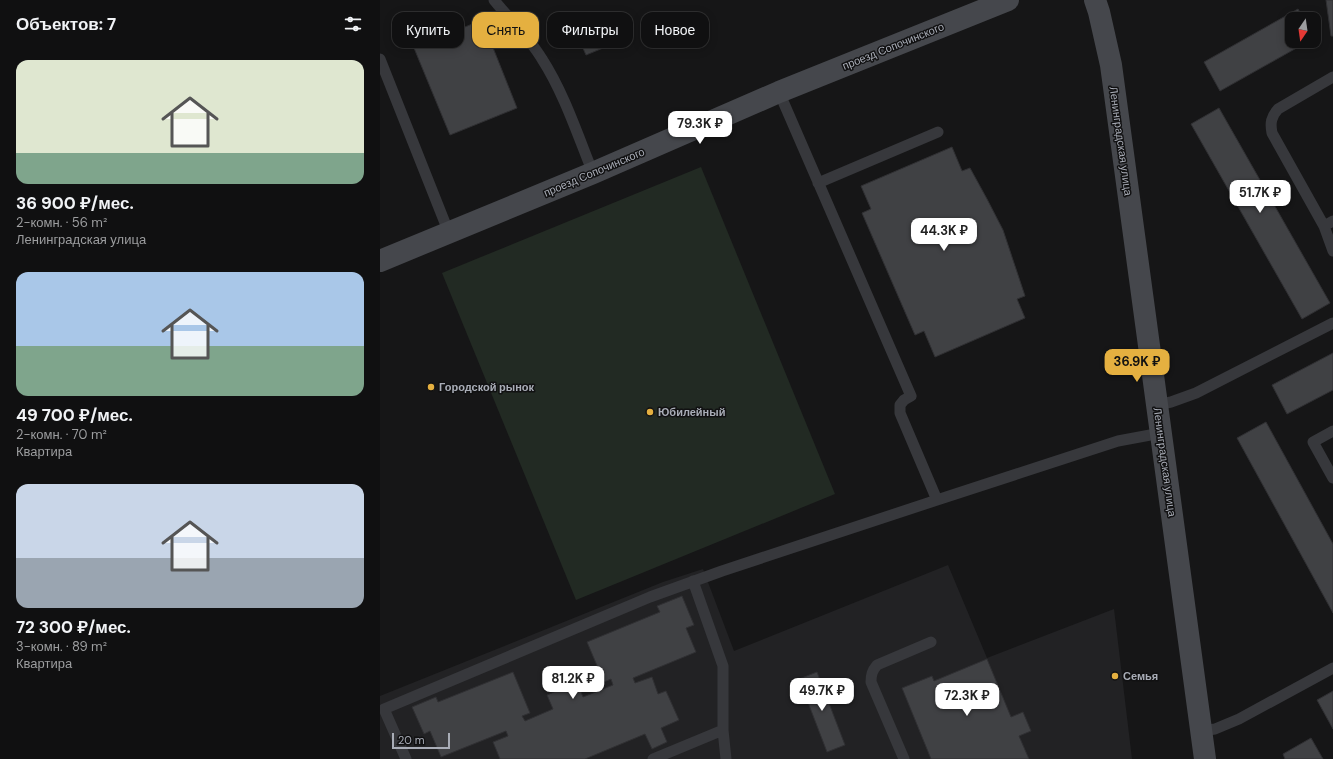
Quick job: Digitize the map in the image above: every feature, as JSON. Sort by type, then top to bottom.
[{"type":"street","name":"проезд Сопочинского","points":[[380,262],[593,173],[779,92],[1008,0]]},
{"type":"street","name":"Ленинградская улица","points":[[1095,0],[1110,65],[1205,759]]},
{"type":"lane","points":[[494,0],[543,60],[559,90],[593,173]]},
{"type":"lane","points":[[380,59],[449,233]]},
{"type":"lane","points":[[1333,77],[1278,109],[1272,116],[1270,126],[1272,133],[1328,223],[1333,251]]},
{"type":"lane","points":[[779,92],[911,396],[904,400],[900,405],[900,412],[937,500]]},
{"type":"lane","points":[[818,183],[938,132]]},
{"type":"lane","points":[[1157,405],[1171,402],[1196,393],[1333,323]]},
{"type":"lane","points":[[1333,431],[1313,442],[1333,478]]},
{"type":"lane","points":[[406,759],[384,709],[650,597],[693,581],[1118,441],[1161,433]]},
{"type":"lane","points":[[693,581],[723,666],[723,730],[726,759]]},
{"type":"lane","points":[[904,759],[871,677],[873,670],[878,665],[931,642]]},
{"type":"lane","points":[[1201,731],[1215,729],[1239,719],[1333,668]]},
{"type":"lane","points":[[654,759],[723,730]]},
{"type":"shaded area","name":"Юбилейный","points":[[701,167],[835,494],[576,600],[442,273]]},
{"type":"shaded area","points":[[948,565],[987,658],[1114,609],[1132,759],[380,759],[380,696],[663,582],[703,569],[734,651]]},
{"type":"building","points":[[1326,0],[1333,0],[1333,36],[1331,36]]},
{"type":"building","points":[[1298,9],[1300,12],[1293,12]]},
{"type":"building","points":[[1285,16],[1285,48],[1297,48],[1220,91],[1204,62]]},
{"type":"building","points":[[472,24],[472,48],[493,48],[517,108],[450,135],[414,48],[464,48],[464,27]]},
{"type":"building","points":[[583,48],[603,48],[586,55]]},
{"type":"building","points":[[1219,108],[1330,303],[1302,319],[1191,124]]},
{"type":"building","points":[[952,147],[962,171],[970,168],[1003,230],[1025,296],[1017,299],[1025,318],[935,357],[924,331],[915,335],[862,213],[871,209],[861,186]]},
{"type":"building","points":[[1333,353],[1333,390],[1287,414],[1272,385]]},
{"type":"building","points":[[1266,422],[1333,544],[1333,613],[1237,438]]},
{"type":"building","points":[[682,596],[694,625],[686,628],[696,652],[633,678],[635,683],[652,677],[658,694],[666,691],[679,720],[661,728],[667,742],[652,749],[645,734],[585,759],[500,759],[493,742],[508,736],[506,731],[441,757],[430,731],[424,734],[412,707],[436,697],[438,702],[513,672],[530,713],[522,716],[525,721],[553,709],[547,695],[577,682],[583,697],[613,685],[611,679],[604,682],[587,642],[660,612],[657,606]]},
{"type":"building","points":[[987,659],[1011,717],[1023,712],[1031,731],[1019,736],[1029,759],[931,759],[902,688],[932,676],[934,681]]},
{"type":"building","points":[[817,672],[845,745],[827,752],[799,679]]},
{"type":"building","points":[[1333,691],[1333,729],[1317,700]]},
{"type":"building","points":[[1311,738],[1323,759],[1285,759],[1283,754]]},
{"type":"place","name":"Городской рынок","points":[[431,387]]},
{"type":"place","name":"Юбилейный","points":[[650,412]]},
{"type":"place","name":"Семья","points":[[1115,676]]}]
